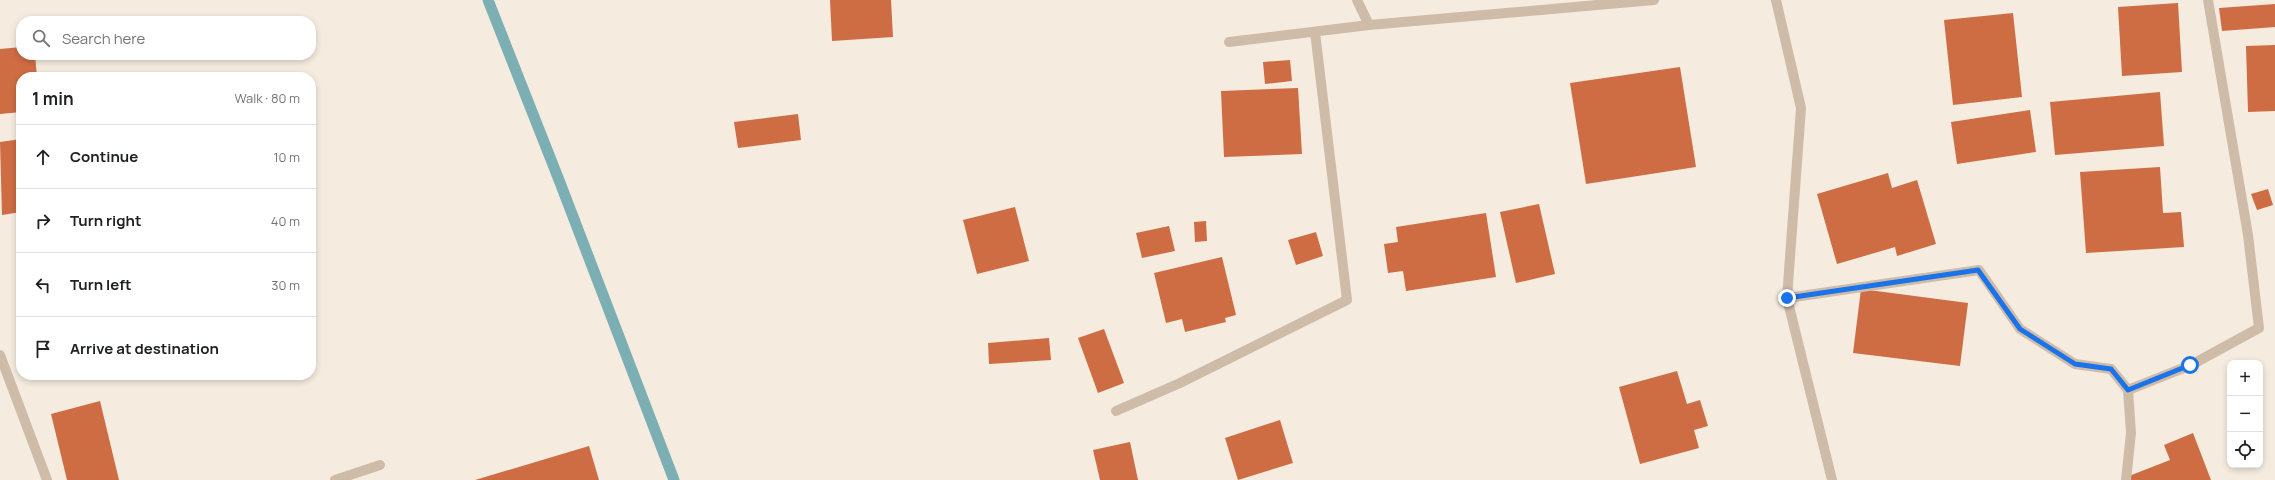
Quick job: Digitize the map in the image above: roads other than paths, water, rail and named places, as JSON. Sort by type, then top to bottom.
[{"type":"street","points":[[1357,0],[1369,25]]},
{"type":"street","points":[[1229,42],[1369,25],[1654,0]]},
{"type":"street","points":[[1776,0],[1800,108],[1787,298],[1832,480]]},
{"type":"street","points":[[2128,390],[2190,365],[2259,328],[2248,235],[2208,0]]},
{"type":"street","points":[[1116,411],[1180,383],[1347,300],[1315,32]]},
{"type":"street","points":[[1787,298],[1978,270],[2020,329],[2075,364],[2111,369],[2128,390],[2131,433],[2126,480]]},
{"type":"street","points":[[0,354],[47,480]]},
{"type":"street","points":[[335,480],[380,465]]},
{"type":"waterway","points":[[488,0],[674,480]]}]
